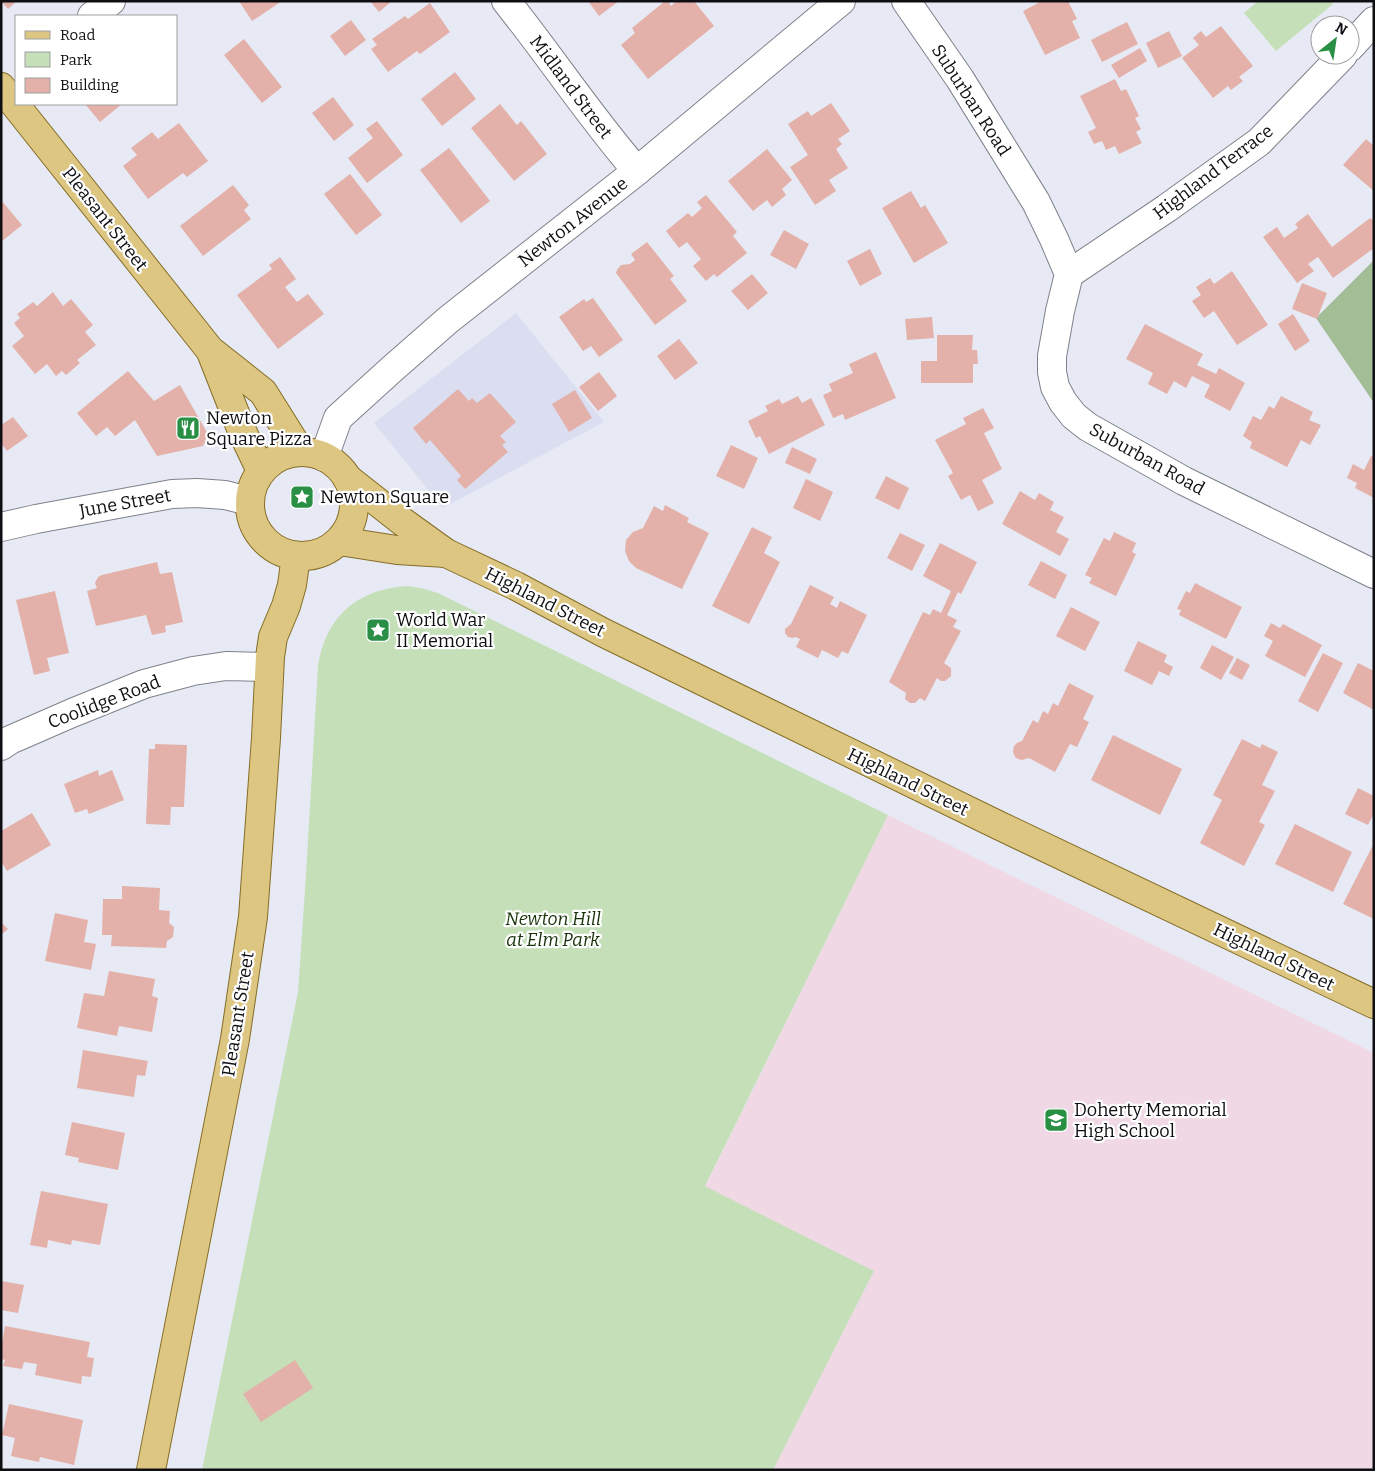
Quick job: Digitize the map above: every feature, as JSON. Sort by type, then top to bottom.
[{"type":"main road","name":"Pleasant Street","points":[[7,84],[15,94]]},
{"type":"main road","name":"Pleasant Street","points":[[23,105],[210,350],[263,392],[312,454]]},
{"type":"main road","name":"Pleasant Street","points":[[210,350],[242,430],[261,471]]},
{"type":"main road","points":[[285,454],[312,454],[337,465],[347,478],[354,500],[351,522],[339,541],[327,550],[312,555],[296,556],[281,552],[267,543],[257,532],[250,517],[249,501],[253,485],[261,471],[272,460],[285,454]]},
{"type":"main road","name":"Highland Street","points":[[347,478],[446,553],[516,586],[604,633],[971,812],[1374,1004]]},
{"type":"main road","name":"Highland Street","points":[[339,541],[397,550],[446,553]]},
{"type":"main road","name":"Pleasant Street","points":[[151,1470],[235,1039],[253,917],[266,738],[269,667],[273,637],[286,606],[292,585],[296,556]]},
{"type":"street","points":[[93,15],[111,1]]},
{"type":"street","name":"Midland Street","points":[[506,1],[613,144],[637,171]]},
{"type":"street","name":"Newton Avenue","points":[[312,454],[338,418],[448,320],[637,171],[841,1]]},
{"type":"street","name":"Suburban Road","points":[[906,1],[960,79],[1036,202],[1069,274],[1052,356],[1052,372],[1055,387],[1063,402],[1074,416],[1088,427],[1184,481],[1374,574]]},
{"type":"street","points":[[1360,36],[1374,21]]},
{"type":"street","name":"Highland Terrace","points":[[1069,274],[1167,208],[1259,142],[1333,65]]},
{"type":"street","name":"June Street","points":[[1,527],[172,494],[225,495],[249,501]]},
{"type":"street","name":"Coolidge Road","points":[[1,746],[10,740],[72,713],[144,684],[193,671],[226,666],[269,667]]},
{"type":"shaded area","points":[[516,313],[604,422],[443,508],[374,423]]},
{"type":"shaded area","name":"Doherty Memorial High School","points":[[888,815],[1374,1053],[1374,1470],[773,1470],[874,1271],[705,1187]]},
{"type":"green space","points":[[1258,1],[1331,1],[1333,4],[1320,15],[1310,15],[1310,23],[1276,51],[1244,13]]},
{"type":"green space","points":[[1374,260],[1374,403],[1316,318]]},
{"type":"green space","name":"Newton Hill at Elm Park","points":[[408,586],[438,593],[888,815],[705,1186],[874,1271],[773,1470],[202,1470],[298,992],[318,666],[322,648],[328,633],[337,620],[347,608],[359,599],[390,588]]},
{"type":"building","points":[[1,1],[17,1],[8,9]]},
{"type":"building","points":[[239,1],[282,1],[252,21]]},
{"type":"building","points":[[370,1],[392,1],[379,12]]},
{"type":"building","points":[[588,1],[619,1],[599,16]]},
{"type":"building","points":[[665,1],[668,1],[671,6],[677,1],[694,1],[714,26],[648,79],[621,45],[635,33],[632,28]]},
{"type":"building","points":[[1042,1],[1068,1],[1077,19],[1072,21],[1080,38],[1045,55],[1023,11]]},
{"type":"building","points":[[430,3],[450,32],[420,54],[417,51],[388,72],[371,49],[377,45],[372,39],[405,16],[408,19]]},
{"type":"building","points":[[351,20],[366,40],[345,56],[330,36]]},
{"type":"building","points":[[1127,22],[1138,44],[1102,62],[1091,40]]},
{"type":"building","points":[[1221,26],[1253,66],[1239,77],[1243,81],[1231,90],[1228,86],[1213,98],[1182,58],[1199,45],[1193,38],[1201,31],[1206,37]]},
{"type":"building","points":[[1169,31],[1182,56],[1158,68],[1146,43]]},
{"type":"building","points":[[244,39],[282,87],[262,103],[224,55]]},
{"type":"building","points":[[1140,48],[1147,61],[1119,78],[1111,65]]},
{"type":"building","points":[[455,72],[476,99],[442,126],[421,99]]},
{"type":"building","points":[[1115,79],[1121,91],[1126,89],[1139,116],[1135,118],[1141,129],[1136,132],[1142,143],[1119,154],[1115,146],[1106,150],[1102,141],[1094,144],[1088,132],[1096,128],[1080,96]]},
{"type":"building","points":[[333,97],[354,125],[334,141],[312,113]]},
{"type":"building","points":[[831,103],[850,131],[838,139],[842,144],[836,149],[848,168],[829,180],[836,191],[815,205],[790,167],[808,155],[788,124],[808,111],[811,116]]},
{"type":"building","points":[[500,104],[517,125],[521,121],[547,154],[514,181],[471,128]]},
{"type":"building","points":[[86,105],[121,105],[100,122]]},
{"type":"building","points":[[377,121],[403,155],[367,183],[348,158],[373,138],[366,129]]},
{"type":"building","points":[[179,123],[208,161],[187,177],[183,173],[148,199],[123,166],[137,155],[131,148],[152,132],[158,139]]},
{"type":"building","points":[[1366,139],[1374,146],[1374,191],[1343,165]]},
{"type":"building","points":[[449,148],[490,201],[461,223],[420,170]]},
{"type":"building","points":[[767,149],[792,180],[782,189],[786,195],[772,207],[767,200],[753,211],[728,181]]},
{"type":"building","points":[[350,174],[382,215],[356,235],[324,194]]},
{"type":"building","points":[[233,185],[249,205],[244,210],[251,219],[203,256],[180,226]]},
{"type":"building","points":[[911,191],[921,208],[925,205],[948,243],[914,263],[882,208]]},
{"type":"building","points":[[706,195],[737,232],[733,236],[747,253],[717,277],[714,274],[706,281],[693,266],[701,259],[687,242],[679,248],[666,231],[688,213],[692,217],[702,208],[697,202]]},
{"type":"building","points":[[1,200],[22,225],[1,242]]},
{"type":"building","points":[[1308,214],[1332,247],[1370,218],[1374,221],[1374,248],[1333,278],[1318,257],[1308,264],[1314,271],[1297,283],[1263,237],[1277,227],[1284,238],[1298,228],[1295,224]]},
{"type":"building","points":[[784,230],[809,244],[796,269],[770,255]]},
{"type":"building","points":[[647,242],[674,276],[670,279],[687,301],[655,325],[616,273],[621,265],[630,264],[635,260],[631,254]]},
{"type":"building","points":[[870,249],[882,274],[860,286],[847,261]]},
{"type":"building","points":[[280,257],[296,279],[285,287],[297,302],[308,294],[324,314],[278,349],[237,295],[272,269],[269,265]]},
{"type":"building","points":[[1232,271],[1268,325],[1237,345],[1214,311],[1204,318],[1192,301],[1201,295],[1196,287],[1210,278],[1214,284]]},
{"type":"building","points":[[752,274],[768,293],[748,310],[731,291]]},
{"type":"building","points":[[1302,283],[1327,293],[1317,319],[1292,309]]},
{"type":"building","points":[[53,292],[63,306],[71,299],[93,325],[85,332],[96,345],[77,360],[80,363],[66,375],[62,371],[56,376],[47,364],[35,374],[12,346],[24,336],[14,323],[20,318],[17,314],[33,302],[37,306]]},
{"type":"building","points":[[593,298],[623,340],[599,357],[591,346],[583,351],[559,317],[584,299],[586,302]]},
{"type":"building","points":[[1293,314],[1310,341],[1295,351],[1278,324]]},
{"type":"building","points":[[932,317],[934,338],[907,340],[905,319]]},
{"type":"building","points":[[1145,324],[1203,354],[1197,365],[1216,374],[1219,368],[1245,383],[1230,411],[1204,397],[1210,385],[1192,376],[1186,388],[1174,381],[1167,394],[1148,384],[1153,373],[1126,359]]},
{"type":"building","points":[[937,335],[973,335],[972,350],[977,350],[978,364],[973,364],[973,383],[921,383],[921,361],[937,361]]},
{"type":"building","points":[[679,339],[698,363],[675,380],[657,356]]},
{"type":"building","points":[[876,352],[896,398],[845,420],[843,414],[833,418],[823,395],[832,391],[829,384],[853,373],[849,364]]},
{"type":"building","points":[[128,371],[154,401],[180,385],[209,436],[203,446],[157,456],[135,420],[115,436],[107,427],[96,436],[77,413]]},
{"type":"building","points":[[599,372],[617,396],[598,411],[579,387]]},
{"type":"building","points":[[458,389],[469,401],[472,398],[477,403],[490,393],[516,422],[500,436],[506,442],[502,445],[508,452],[465,489],[457,480],[461,476],[430,440],[426,444],[413,428]]},
{"type":"building","points":[[575,390],[592,418],[569,432],[552,404]]},
{"type":"building","points":[[798,396],[802,403],[811,398],[825,425],[769,454],[760,436],[756,438],[748,421],[768,411],[765,406],[779,399],[782,404]]},
{"type":"building","points":[[1281,396],[1313,412],[1309,420],[1321,425],[1310,445],[1301,440],[1287,467],[1250,448],[1252,442],[1243,436],[1253,416],[1261,420],[1269,406],[1274,409]]},
{"type":"building","points":[[983,408],[994,428],[984,433],[1002,469],[982,480],[994,503],[978,511],[970,495],[961,500],[948,476],[953,473],[935,440],[966,424],[963,418]]},
{"type":"building","points":[[13,417],[28,436],[7,451],[1,443],[1,425]]},
{"type":"building","points":[[731,445],[758,458],[744,489],[716,476]]},
{"type":"building","points":[[792,447],[817,459],[810,474],[785,463]]},
{"type":"building","points":[[1371,456],[1374,457],[1374,498],[1355,488],[1357,483],[1347,478],[1353,464],[1364,470]]},
{"type":"building","points":[[886,476],[909,488],[899,510],[875,498]]},
{"type":"building","points":[[806,479],[833,492],[820,521],[793,508]]},
{"type":"building","points":[[1020,491],[1035,500],[1039,493],[1054,502],[1050,510],[1064,517],[1056,532],[1069,539],[1060,556],[1002,524]]},
{"type":"building","points":[[665,505],[689,518],[687,522],[709,533],[682,589],[636,568],[629,561],[625,551],[626,540],[633,532],[643,528],[654,506],[663,511]]},
{"type":"building","points":[[752,527],[772,537],[764,553],[780,562],[749,624],[712,606]]},
{"type":"building","points":[[1114,532],[1136,543],[1132,552],[1136,554],[1116,596],[1089,583],[1092,578],[1085,575],[1104,538],[1110,541]]},
{"type":"building","points":[[900,533],[925,545],[912,571],[887,558]]},
{"type":"building","points":[[940,543],[977,562],[961,594],[958,592],[947,615],[957,620],[953,627],[961,631],[944,663],[951,668],[951,676],[945,681],[937,678],[925,701],[920,698],[915,703],[910,703],[905,699],[906,693],[889,682],[923,612],[930,615],[933,609],[941,613],[951,591],[923,576]]},
{"type":"building","points":[[1041,561],[1067,575],[1055,599],[1028,585]]},
{"type":"building","points":[[157,562],[160,574],[172,572],[183,622],[165,626],[166,632],[152,635],[146,615],[96,626],[87,591],[97,588],[95,583],[98,577]]},
{"type":"building","points":[[1195,583],[1242,607],[1226,639],[1179,615],[1181,610],[1177,609],[1186,591],[1190,593]]},
{"type":"building","points":[[810,585],[834,597],[830,604],[837,608],[840,601],[867,615],[848,654],[842,651],[838,658],[822,650],[818,658],[796,647],[800,639],[788,637],[785,633],[785,629],[791,624]]},
{"type":"building","points":[[55,591],[69,653],[47,658],[50,671],[34,675],[16,600]]},
{"type":"building","points":[[1071,607],[1100,622],[1085,651],[1056,636]]},
{"type":"building","points":[[1271,623],[1280,628],[1283,624],[1322,645],[1305,677],[1265,656],[1273,641],[1264,636]]},
{"type":"building","points":[[1138,641],[1167,655],[1164,662],[1173,667],[1169,676],[1159,671],[1152,685],[1124,671]]},
{"type":"building","points":[[1212,645],[1234,657],[1221,680],[1200,668]]},
{"type":"building","points":[[1323,653],[1343,663],[1318,712],[1298,701]]},
{"type":"building","points":[[1237,658],[1250,665],[1242,680],[1229,673]]},
{"type":"building","points":[[1358,663],[1374,671],[1374,710],[1343,693]]},
{"type":"building","points":[[1069,683],[1094,696],[1083,719],[1089,722],[1077,747],[1070,744],[1055,772],[1029,758],[1022,760],[1015,757],[1013,752],[1014,746],[1022,741],[1033,720],[1038,723],[1043,711],[1048,714],[1053,703],[1058,706]]},
{"type":"building","points":[[1113,735],[1182,769],[1160,815],[1091,780]]},
{"type":"building","points":[[1242,739],[1260,748],[1262,744],[1278,752],[1262,785],[1275,791],[1259,822],[1265,825],[1244,866],[1200,843],[1222,800],[1213,795]]},
{"type":"building","points":[[155,744],[187,745],[184,807],[171,807],[170,825],[146,824],[149,749],[155,749]]},
{"type":"building","points":[[98,770],[99,776],[112,770],[124,800],[89,814],[87,809],[75,813],[64,784]]},
{"type":"building","points":[[1358,788],[1374,796],[1374,813],[1368,825],[1345,814]]},
{"type":"building","points":[[32,813],[51,845],[7,871],[1,861],[1,831]]},
{"type":"building","points":[[1295,824],[1352,852],[1333,892],[1275,864]]},
{"type":"building","points":[[1374,843],[1374,919],[1343,904]]},
{"type":"building","points":[[122,886],[160,888],[159,910],[170,911],[169,923],[174,927],[173,937],[167,941],[166,948],[111,946],[112,935],[102,935],[103,899],[122,899]]},
{"type":"building","points":[[55,913],[88,920],[84,942],[96,944],[91,970],[45,961]]},
{"type":"building","points":[[1,922],[8,929],[1,935]]},
{"type":"building","points":[[109,971],[155,979],[152,996],[158,998],[152,1032],[119,1026],[117,1036],[77,1028],[84,993],[104,996]]},
{"type":"building","points":[[83,1050],[148,1061],[145,1076],[137,1075],[134,1097],[77,1088]]},
{"type":"building","points":[[72,1122],[125,1133],[118,1170],[78,1162],[79,1158],[65,1155]]},
{"type":"building","points":[[41,1191],[108,1204],[100,1245],[72,1240],[71,1245],[48,1240],[47,1248],[30,1245]]},
{"type":"building","points":[[1,1281],[24,1285],[18,1313],[1,1310]]},
{"type":"building","points":[[5,1326],[90,1342],[87,1357],[94,1358],[91,1377],[82,1376],[81,1384],[35,1375],[37,1364],[24,1362],[22,1369],[3,1366],[5,1360],[1,1359],[1,1349]]},
{"type":"building","points":[[295,1360],[313,1388],[261,1422],[243,1394]]},
{"type":"building","points":[[9,1404],[83,1420],[74,1465],[40,1457],[39,1462],[11,1456],[15,1438],[2,1435]]},
{"type":"place","name":"Newton Square Pizza","points":[[188,428]]},
{"type":"place","name":"Newton Square","points":[[302,497]]},
{"type":"place","name":"World War II Memorial","points":[[378,630]]},
{"type":"place","name":"Doherty Memorial High School","points":[[1056,1120]]}]
